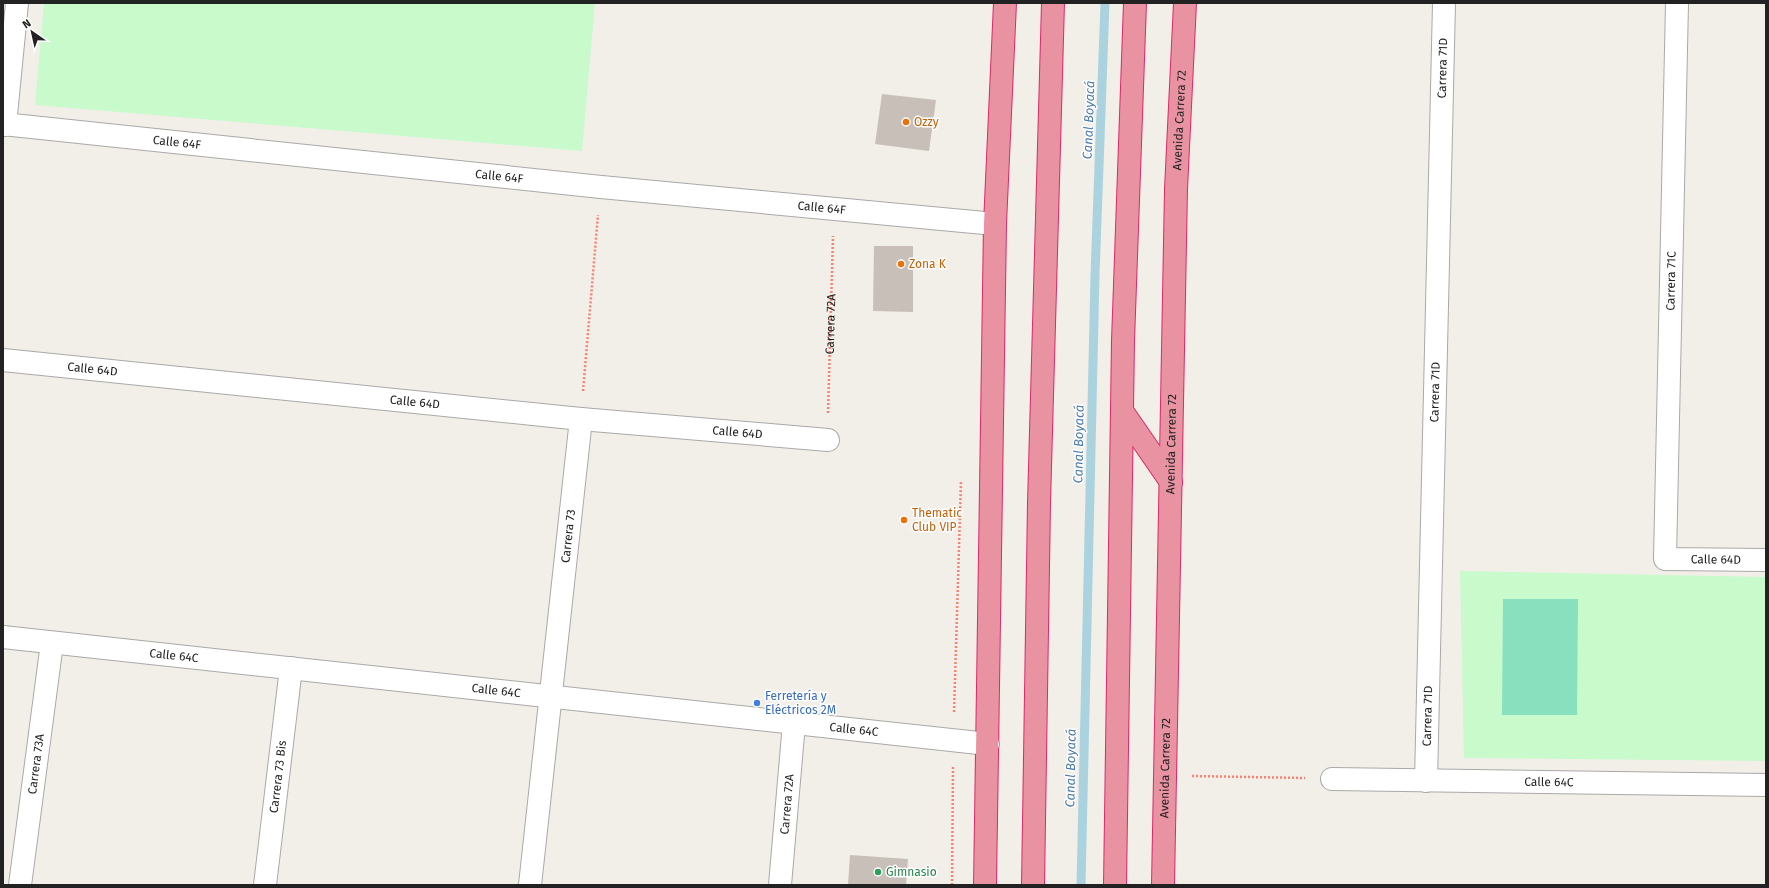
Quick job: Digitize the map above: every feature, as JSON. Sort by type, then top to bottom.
[{"type":"highway","points":[[985,885],[995,224],[1005,3]]},
{"type":"highway","points":[[1033,885],[1039,503],[1053,3]]},
{"type":"highway","points":[[1115,885],[1123,333],[1135,3]]},
{"type":"highway","name":"Avenida Carrera 72","points":[[1163,885],[1176,189],[1185,3]]},
{"type":"highway","points":[[1122,410],[1171,482]]},
{"type":"street","points":[[4,124],[17,3]]},
{"type":"street","name":"Carrera 71D","points":[[1426,781],[1444,3]]},
{"type":"street","name":"Carrera 71C","points":[[1665,559],[1678,3]]},
{"type":"street","name":"Calle 64F","points":[[4,124],[601,187],[995,224]]},
{"type":"street","name":"Calle 64D","points":[[3,360],[581,419],[828,440]]},
{"type":"street","name":"Carrera 73","points":[[530,885],[581,419]]},
{"type":"street","name":"Calle 64D","points":[[1665,559],[1766,560]]},
{"type":"street","name":"Calle 64C","points":[[3,637],[988,744]]},
{"type":"street","name":"Carrera 73A","points":[[20,885],[52,643]]},
{"type":"street","name":"Carrera 73 Bis","points":[[266,885],[291,668]]},
{"type":"street","name":"Carrera 72A","points":[[780,885],[794,723]]},
{"type":"street","name":"Calle 64C","points":[[1332,779],[1766,785]]},
{"type":"path","points":[[581,419],[601,187]]},
{"type":"path","name":"Carrera 72A","points":[[828,440],[834,209]]},
{"type":"path","points":[[1164,775],[1332,779]]},
{"type":"green space","points":[[44,3],[595,3],[582,151],[35,105]]},
{"type":"green space","points":[[1460,571],[1766,577],[1766,761],[1464,758]]},
{"type":"green space","points":[[1503,599],[1578,599],[1577,715],[1502,715]]},
{"type":"building","name":"Ozzy","points":[[882,94],[936,100],[929,151],[875,144]]},
{"type":"building","points":[[874,246],[913,246],[913,312],[873,311]]},
{"type":"building","name":"Gimnasio","points":[[850,855],[908,859],[906,885],[848,885]]},
{"type":"waterway","name":"Canal Boyacá","points":[[1081,885],[1095,275],[1105,3]]},
{"type":"place","name":"Ozzy","points":[[906,122]]},
{"type":"place","name":"Zona K","points":[[901,264]]},
{"type":"place","name":"Thematic Club VIP","points":[[904,520]]},
{"type":"place","name":"Ferretería y Eléctricos 2M","points":[[757,703]]},
{"type":"place","name":"Gimnasio","points":[[878,872]]}]
